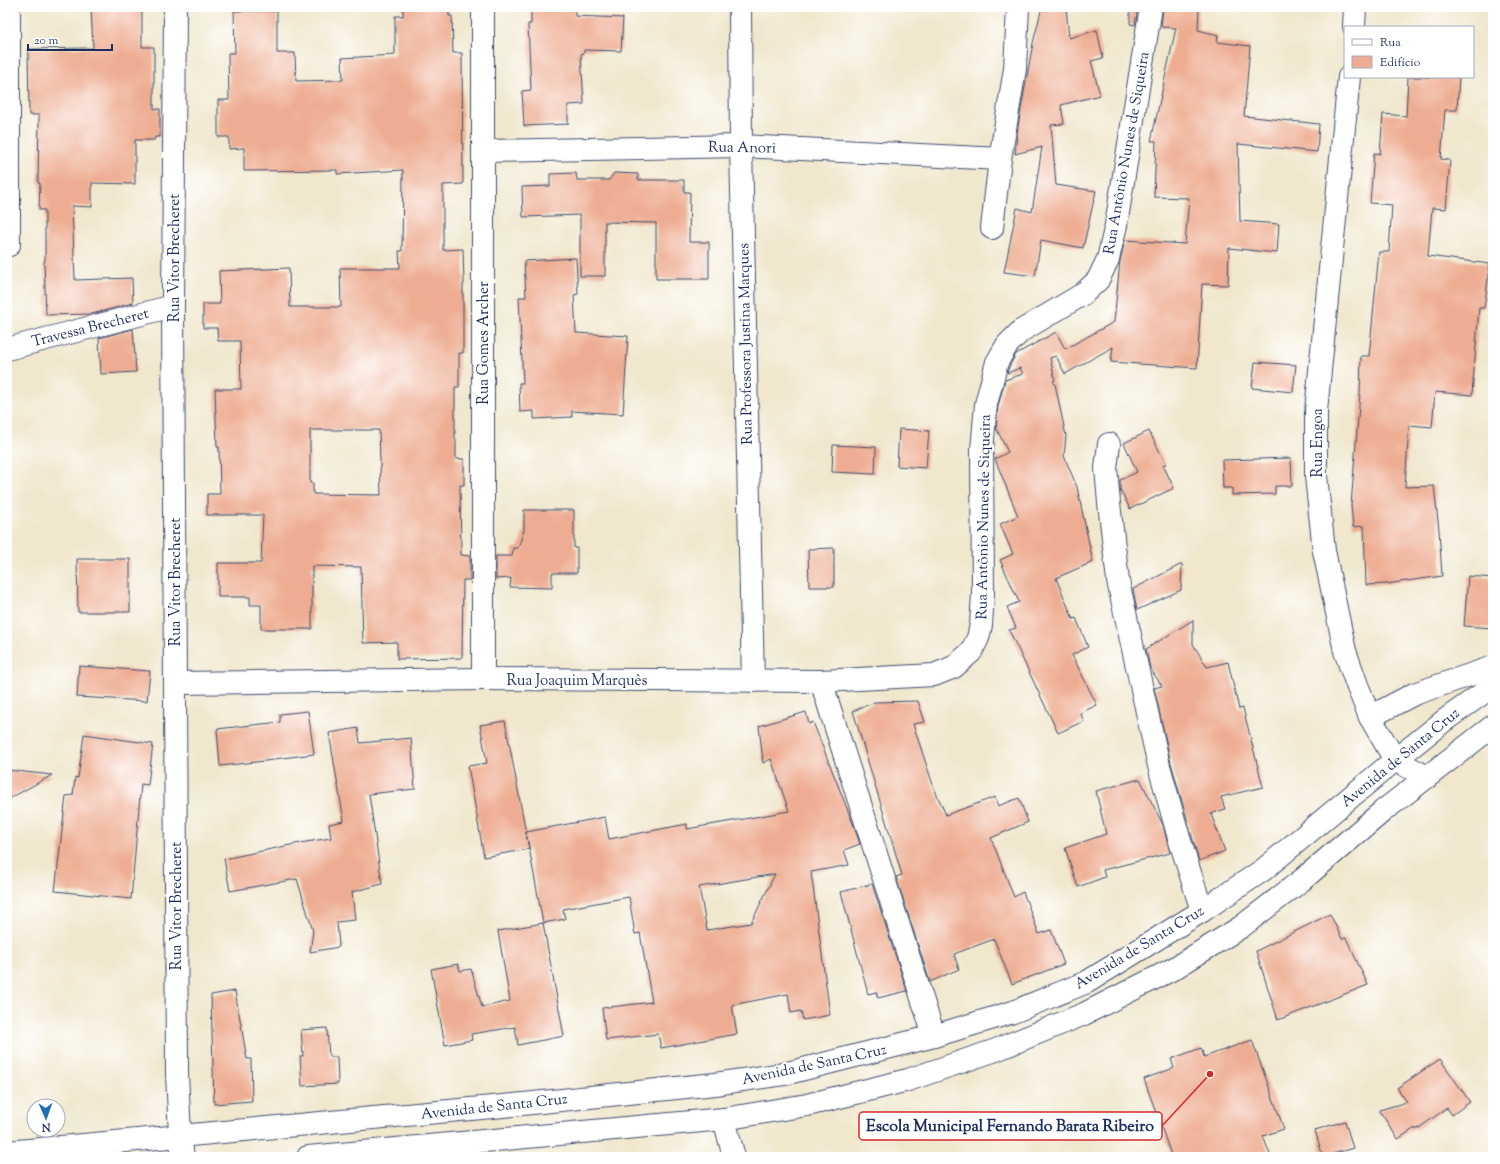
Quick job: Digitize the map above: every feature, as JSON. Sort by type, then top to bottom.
[{"type":"street","points":[[9,7],[9,245]]},
{"type":"street","name":"Rua Vitor Brecheret","points":[[175,7],[173,306],[177,1074],[180,1135],[183,1157]]},
{"type":"street","name":"Rua Gomes Archer","points":[[482,679],[484,151],[483,7]]},
{"type":"street","name":"Rua Professora Justina Marques","points":[[740,7],[741,146],[753,681]]},
{"type":"street","points":[[992,228],[1000,159],[1015,69],[1018,7]]},
{"type":"street","name":"Rua Antônio Nunes de Siqueira","points":[[971,652],[978,638],[981,625],[983,594],[982,450],[986,404],[997,362],[1007,344],[1022,331],[1083,294],[1098,280],[1108,259],[1116,225],[1151,7]]},
{"type":"street","points":[[1354,26],[1356,7]]},
{"type":"street","name":"Rua Engoa","points":[[1349,78],[1316,411],[1316,476],[1324,551],[1345,651],[1370,716],[1395,760]]},
{"type":"street","name":"Rua Anori","points":[[484,151],[741,146],[1000,159]]},
{"type":"street","name":"Travessa Brecheret","points":[[7,348],[173,306]]},
{"type":"street","points":[[1109,444],[1106,468],[1118,581],[1159,766],[1179,838],[1202,911]]},
{"type":"street","name":"Rua Joaquim Marquês","points":[[176,683],[482,679],[821,681],[934,675],[954,667],[971,652]]},
{"type":"street","points":[[1370,716],[1414,694],[1493,667]]},
{"type":"street","points":[[821,681],[934,1036]]},
{"type":"street","name":"Avenida de Santa Cruz","points":[[7,1152],[503,1106],[715,1084],[784,1074],[934,1036],[1013,1012],[1087,982],[1202,911],[1263,870],[1395,760],[1445,720],[1493,686]]},
{"type":"street","name":"Avenida de Santa Cruz","points":[[308,1157],[724,1119],[807,1105],[908,1080],[996,1050],[1084,1014],[1173,969],[1241,927],[1302,880],[1383,811],[1493,726]]},
{"type":"street","points":[[1395,760],[1427,777]]},
{"type":"street","points":[[724,1119],[734,1157]]},
{"type":"building","points":[[91,7],[142,7],[142,47],[154,47],[154,109],[160,109],[160,137],[155,137],[154,140],[135,140],[135,184],[92,183],[92,207],[72,206],[75,280],[132,278],[133,303],[92,314],[46,315],[44,261],[45,210],[39,210],[40,183],[38,183],[39,115],[29,115],[28,49],[93,48]]},
{"type":"building","points":[[403,7],[449,7],[449,16],[452,16],[453,53],[462,53],[463,184],[443,185],[443,250],[463,249],[463,353],[459,353],[459,387],[455,387],[455,439],[456,459],[464,459],[464,485],[460,485],[461,555],[470,556],[470,580],[463,580],[462,658],[397,659],[397,642],[363,643],[361,567],[312,566],[312,629],[261,629],[261,605],[250,605],[250,597],[218,597],[218,563],[261,563],[263,515],[207,515],[207,494],[220,494],[219,447],[217,447],[215,389],[241,389],[240,341],[218,341],[217,328],[203,328],[203,304],[220,304],[219,271],[289,268],[290,307],[341,307],[340,268],[400,268],[399,251],[402,251],[403,170],[337,174],[337,170],[244,171],[244,148],[229,149],[229,137],[218,137],[218,100],[229,100],[228,53],[235,53],[234,11],[277,11],[277,53],[295,53],[296,81],[343,80],[342,58],[395,55],[395,16],[403,16]],"holes":[[[310,430],[379,430],[381,495],[313,494],[313,483],[310,483]]]},
{"type":"building","points":[[531,7],[575,7],[575,16],[623,18],[621,51],[584,50],[584,53],[581,54],[584,104],[568,105],[568,124],[524,126],[522,91],[531,90],[528,24],[531,24]]},
{"type":"building","points":[[1042,7],[1066,7],[1069,38],[1097,30],[1103,58],[1091,61],[1100,95],[1061,105],[1064,124],[1051,125],[1056,185],[1096,191],[1083,248],[1041,240],[1035,276],[1004,272],[1017,208],[1032,212],[1042,147],[1015,154],[1018,126],[1033,43]]},
{"type":"building","points":[[1130,7],[1138,7],[1135,25],[1130,24]]},
{"type":"building","points":[[1163,7],[1199,7],[1198,30],[1218,35],[1217,42],[1250,46],[1244,116],[1319,124],[1317,152],[1238,144],[1240,221],[1279,224],[1277,253],[1229,248],[1228,285],[1202,284],[1197,368],[1111,362],[1113,347],[1065,374],[1056,356],[1050,358],[1055,380],[1053,381],[1055,384],[1066,436],[1064,456],[1077,487],[1093,562],[1056,578],[1073,619],[1076,618],[1088,647],[1072,655],[1097,705],[1080,713],[1084,721],[1058,733],[1009,630],[1016,628],[1007,607],[1019,602],[1000,560],[1013,554],[1000,524],[1018,516],[995,459],[1008,452],[996,428],[998,406],[1005,380],[1023,374],[1020,368],[1007,373],[1016,354],[1056,332],[1065,349],[1114,322],[1120,261],[1125,240],[1185,244],[1189,198],[1154,197],[1156,141],[1151,141],[1176,28],[1161,27]]},
{"type":"building","points":[[1408,78],[1459,78],[1457,110],[1445,110],[1441,159],[1450,160],[1446,209],[1432,208],[1428,256],[1490,264],[1484,308],[1479,308],[1472,395],[1435,392],[1432,427],[1409,425],[1405,487],[1434,486],[1442,576],[1386,584],[1366,585],[1364,526],[1353,527],[1351,505],[1360,393],[1361,356],[1369,356],[1379,252],[1389,252],[1392,205],[1370,203],[1374,153],[1380,154],[1383,114],[1406,116]]},
{"type":"building","points":[[576,173],[577,180],[609,180],[614,173],[638,174],[638,180],[684,180],[684,192],[690,192],[689,242],[709,242],[709,279],[656,279],[656,223],[605,222],[605,276],[580,276],[580,215],[523,217],[522,187],[550,186],[550,174]]},
{"type":"building","points":[[576,258],[578,294],[574,295],[576,333],[628,336],[623,414],[572,411],[572,417],[534,419],[534,411],[520,412],[519,383],[523,383],[519,297],[526,297],[524,261]]},
{"type":"building","points":[[133,329],[136,372],[101,374],[99,338]]},
{"type":"building","points":[[1255,362],[1296,365],[1293,392],[1252,388]]},
{"type":"building","points":[[899,429],[929,431],[926,468],[897,466]]},
{"type":"building","points":[[1149,431],[1166,464],[1163,465],[1174,488],[1130,509],[1120,489],[1120,480],[1137,472],[1124,443]]},
{"type":"building","points":[[833,445],[876,447],[875,474],[832,472]]},
{"type":"building","points":[[1291,458],[1292,486],[1275,486],[1275,494],[1232,495],[1232,488],[1223,488],[1222,460]]},
{"type":"building","points":[[524,510],[574,510],[574,548],[577,548],[577,573],[552,573],[552,588],[510,587],[511,578],[496,579],[496,556],[512,556],[513,548],[518,548],[524,530]]},
{"type":"building","points":[[834,548],[834,587],[809,587],[808,549]]},
{"type":"building","points":[[77,559],[130,559],[130,612],[78,612]]},
{"type":"building","points":[[1182,564],[1181,590],[1137,610],[1133,589]]},
{"type":"building","points":[[1468,576],[1493,578],[1493,628],[1464,626]]},
{"type":"building","points":[[1193,620],[1193,644],[1207,667],[1228,662],[1239,709],[1243,708],[1263,787],[1221,797],[1225,809],[1211,814],[1225,851],[1199,861],[1171,763],[1154,688],[1162,686],[1150,668],[1146,649]]},
{"type":"building","points":[[79,666],[150,671],[147,701],[77,697]]},
{"type":"building","points":[[918,701],[925,722],[913,724],[934,788],[946,815],[995,797],[998,806],[1019,798],[1028,822],[991,838],[1014,897],[1023,892],[1039,934],[1051,930],[1064,964],[1012,984],[994,939],[954,954],[959,969],[930,982],[896,877],[902,875],[853,711],[875,702]]},
{"type":"building","points":[[308,711],[314,754],[220,766],[217,729],[280,722],[280,714]]},
{"type":"building","points":[[806,712],[809,724],[813,722],[860,844],[844,850],[849,865],[811,872],[830,1015],[803,1020],[801,1011],[791,1013],[788,994],[732,1005],[737,1034],[661,1048],[658,1034],[606,1040],[602,1008],[652,1002],[640,933],[635,934],[629,897],[563,909],[565,919],[543,923],[526,832],[605,817],[609,839],[687,824],[687,829],[789,811],[771,759],[763,763],[759,726]],"holes":[[[775,874],[751,923],[707,930],[699,887]]]},
{"type":"building","points":[[505,721],[529,849],[484,857],[468,766],[487,763],[480,725]]},
{"type":"building","points":[[358,728],[360,743],[411,738],[415,789],[369,794],[382,884],[352,892],[355,920],[337,922],[339,947],[310,952],[313,931],[297,879],[230,891],[224,859],[331,838],[329,824],[344,821],[329,733]]},
{"type":"building","points":[[84,734],[153,744],[148,785],[141,784],[131,899],[55,891],[66,796],[73,795],[75,777],[78,778]]},
{"type":"building","points":[[7,770],[52,775],[7,800]]},
{"type":"building","points":[[1140,779],[1163,825],[1170,853],[1103,870],[1105,877],[1078,887],[1065,848],[1106,834],[1096,791]]},
{"type":"building","points":[[872,884],[907,991],[878,998],[876,992],[868,994],[841,892]]},
{"type":"building","points":[[1330,914],[1342,939],[1346,938],[1368,985],[1278,1020],[1256,951]]},
{"type":"building","points":[[543,923],[564,1036],[518,1045],[515,1027],[471,1034],[472,1040],[445,1045],[431,969],[458,964],[460,971],[471,969],[482,1007],[510,1001],[498,931]]},
{"type":"building","points":[[235,991],[247,1059],[251,1059],[252,1101],[214,1104],[211,995]]},
{"type":"building","points":[[327,1028],[329,1057],[337,1057],[338,1084],[302,1086],[300,1056],[303,1056],[301,1030]]},
{"type":"building","points":[[1252,1040],[1284,1129],[1263,1136],[1271,1157],[1172,1157],[1144,1079],[1174,1068],[1171,1059],[1201,1048],[1204,1057]]},
{"type":"building","points":[[1440,1059],[1470,1102],[1452,1115],[1447,1108],[1416,1130],[1415,1128],[1398,1139],[1379,1110],[1407,1102],[1397,1088]]},
{"type":"building","points":[[1345,1121],[1353,1148],[1323,1157],[1315,1130]]},
{"type":"place","name":"Escola Municipal Fernando Barata Ribeiro","points":[[1210,1074]]}]
